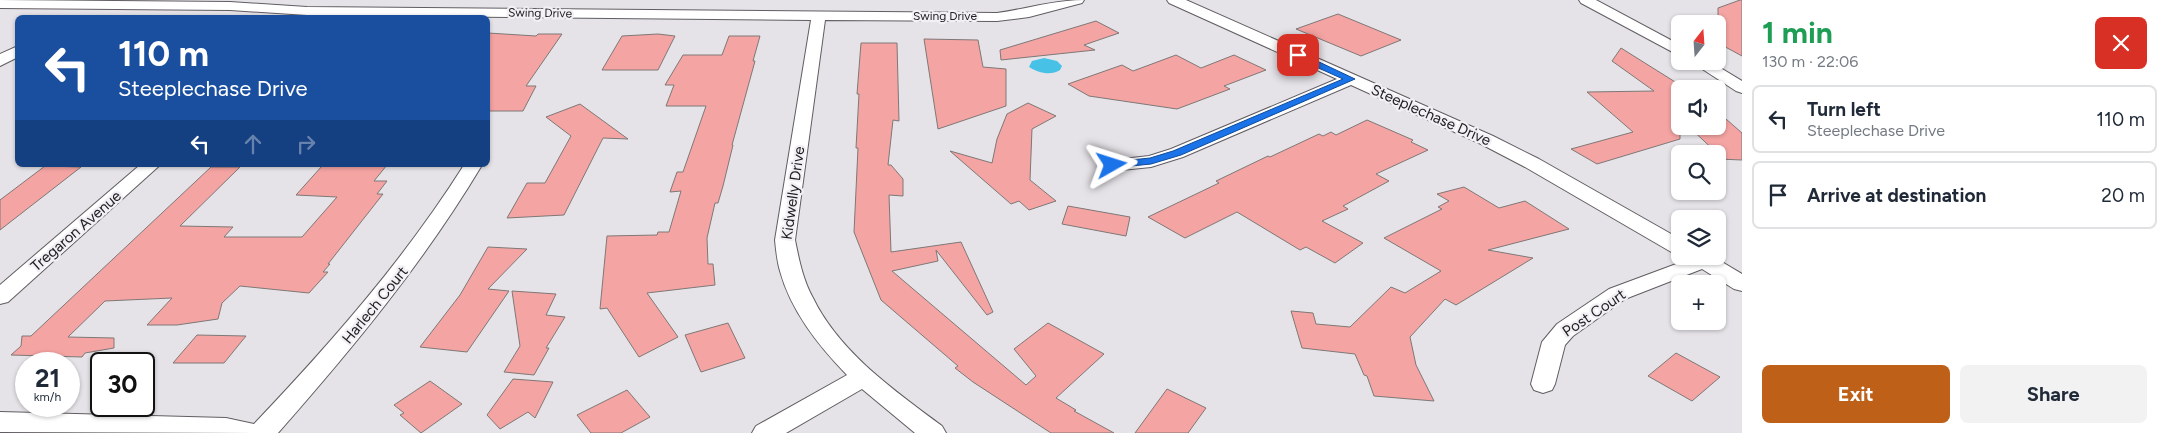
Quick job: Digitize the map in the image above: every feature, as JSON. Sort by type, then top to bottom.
[{"type":"street","points":[[324,14],[340,0]]},
{"type":"street","name":"Swing Drive","points":[[0,4],[97,2],[230,6],[324,14],[997,17],[1029,13],[1077,0]]},
{"type":"street","name":"Steeplechase Drive","points":[[1174,0],[1487,140],[1532,163],[1671,243]]},
{"type":"street","points":[[1586,0],[1671,46]]},
{"type":"street","points":[[77,15],[97,2]]},
{"type":"street","name":"Kidwelly Drive","points":[[819,15],[785,240],[790,273],[799,295],[822,333],[838,352],[933,433]]},
{"type":"street","points":[[0,61],[15,52]]},
{"type":"street","points":[[1713,70],[1742,88]]},
{"type":"street","points":[[1112,165],[1151,161],[1177,153],[1350,79]]},
{"type":"street","name":"Tregaron Avenue","points":[[0,296],[150,167]]},
{"type":"street","name":"Harlech Court","points":[[262,433],[347,340],[400,275],[472,167]]},
{"type":"street","name":"Post Court","points":[[1543,384],[1554,342],[1565,330],[1617,294],[1685,265]]},
{"type":"street","points":[[1709,265],[1742,284]]},
{"type":"street","points":[[765,433],[864,376]]},
{"type":"street","points":[[0,422],[226,428],[250,433]]},
{"type":"water","points":[[1044,58],[1057,61],[1062,66],[1060,70],[1053,73],[1044,73],[1029,67],[1032,61]]},
{"type":"building","points":[[1742,0],[1742,56],[1726,47],[1726,15],[1718,15],[1718,8]]},
{"type":"building","points":[[1338,14],[1401,40],[1361,56],[1296,29]]},
{"type":"building","points":[[1096,21],[1119,33],[1084,45],[1095,50],[1001,60],[1000,50]]},
{"type":"building","points":[[490,33],[536,36],[538,34],[562,34],[526,86],[536,86],[523,111],[490,111]]},
{"type":"building","points":[[658,34],[675,36],[658,70],[602,70],[622,36]]},
{"type":"building","points":[[729,36],[760,36],[723,186],[718,203],[715,203],[707,238],[708,264],[713,264],[715,285],[647,293],[678,337],[639,357],[607,308],[600,309],[607,236],[657,235],[658,232],[669,232],[681,191],[670,192],[677,172],[683,172],[706,106],[666,106],[674,85],[665,85],[683,55],[722,55]]},
{"type":"building","points":[[924,39],[978,40],[983,67],[1006,69],[1006,106],[938,129]]},
{"type":"building","points":[[861,43],[897,43],[899,121],[893,120],[888,165],[891,165],[903,179],[903,196],[889,195],[891,252],[961,242],[993,312],[987,315],[936,250],[938,261],[892,271],[1026,385],[1036,376],[1014,349],[1048,323],[1104,354],[1056,398],[1076,410],[1074,411],[1114,433],[1051,433],[973,382],[955,368],[958,366],[881,300],[854,232],[858,148],[856,148],[859,94],[857,94]]},
{"type":"building","points":[[1621,48],[1672,80],[1671,135],[1680,135],[1680,139],[1597,164],[1571,149],[1633,132],[1587,92],[1654,91],[1612,61]]},
{"type":"building","points":[[1176,55],[1201,68],[1234,55],[1266,70],[1224,86],[1230,89],[1177,109],[1089,96],[1068,84],[1122,65],[1133,71]]},
{"type":"building","points":[[1028,103],[1056,116],[1032,129],[1030,180],[1056,201],[1029,210],[1019,201],[1011,204],[950,151],[992,163],[997,139],[1007,114]]},
{"type":"building","points":[[580,104],[628,139],[603,138],[564,215],[507,218],[527,183],[545,183],[571,136],[546,117]]},
{"type":"building","points":[[1726,119],[1742,133],[1742,160],[1726,159],[1726,145],[1708,145],[1698,135],[1726,135]]},
{"type":"building","points":[[1367,120],[1413,140],[1411,142],[1428,150],[1376,174],[1389,181],[1343,206],[1348,209],[1322,221],[1363,243],[1335,263],[1306,247],[1300,250],[1237,212],[1185,238],[1148,217],[1219,183],[1216,181],[1268,156],[1270,157],[1319,134],[1323,136],[1331,132],[1336,135]]},
{"type":"building","points":[[44,167],[81,167],[0,230],[0,200]]},
{"type":"building","points":[[211,167],[240,167],[180,226],[233,227],[224,237],[302,237],[337,197],[296,195],[321,167],[385,167],[374,181],[387,181],[377,194],[383,194],[323,272],[328,272],[309,293],[240,286],[222,303],[218,319],[177,325],[147,325],[172,298],[105,301],[68,337],[114,338],[114,348],[85,353],[82,357],[80,357],[80,352],[15,352],[15,355],[11,355],[21,346],[22,336],[31,336]]},
{"type":"building","points":[[1464,187],[1499,208],[1525,201],[1569,229],[1488,250],[1533,258],[1456,305],[1445,299],[1410,337],[1416,365],[1434,401],[1374,396],[1367,376],[1364,375],[1355,354],[1302,348],[1291,311],[1313,313],[1316,324],[1350,327],[1391,287],[1405,293],[1441,271],[1384,238],[1442,209],[1438,207],[1449,201],[1437,194]]},
{"type":"building","points":[[1068,206],[1130,217],[1126,236],[1062,224]]},
{"type":"building","points":[[488,247],[527,249],[488,289],[509,291],[467,352],[420,347],[460,295]]},
{"type":"building","points":[[512,291],[556,294],[546,315],[565,317],[546,348],[549,348],[534,375],[504,372],[520,346]]},
{"type":"building","points":[[728,323],[745,358],[701,372],[685,335]]},
{"type":"building","points":[[197,335],[246,336],[224,363],[173,363]]},
{"type":"building","points":[[1676,353],[1720,377],[1692,401],[1648,376]]},
{"type":"building","points":[[513,379],[553,382],[535,418],[528,412],[500,429],[487,415]]},
{"type":"building","points":[[430,381],[462,404],[421,433],[400,415],[404,413],[394,405]]},
{"type":"building","points":[[1167,389],[1206,408],[1188,433],[1135,433]]},
{"type":"building","points":[[627,390],[650,417],[621,433],[591,433],[577,415]]},
{"type":"route","points":[[1112,165],[1151,161],[1177,153],[1350,79],[1298,55]]}]
